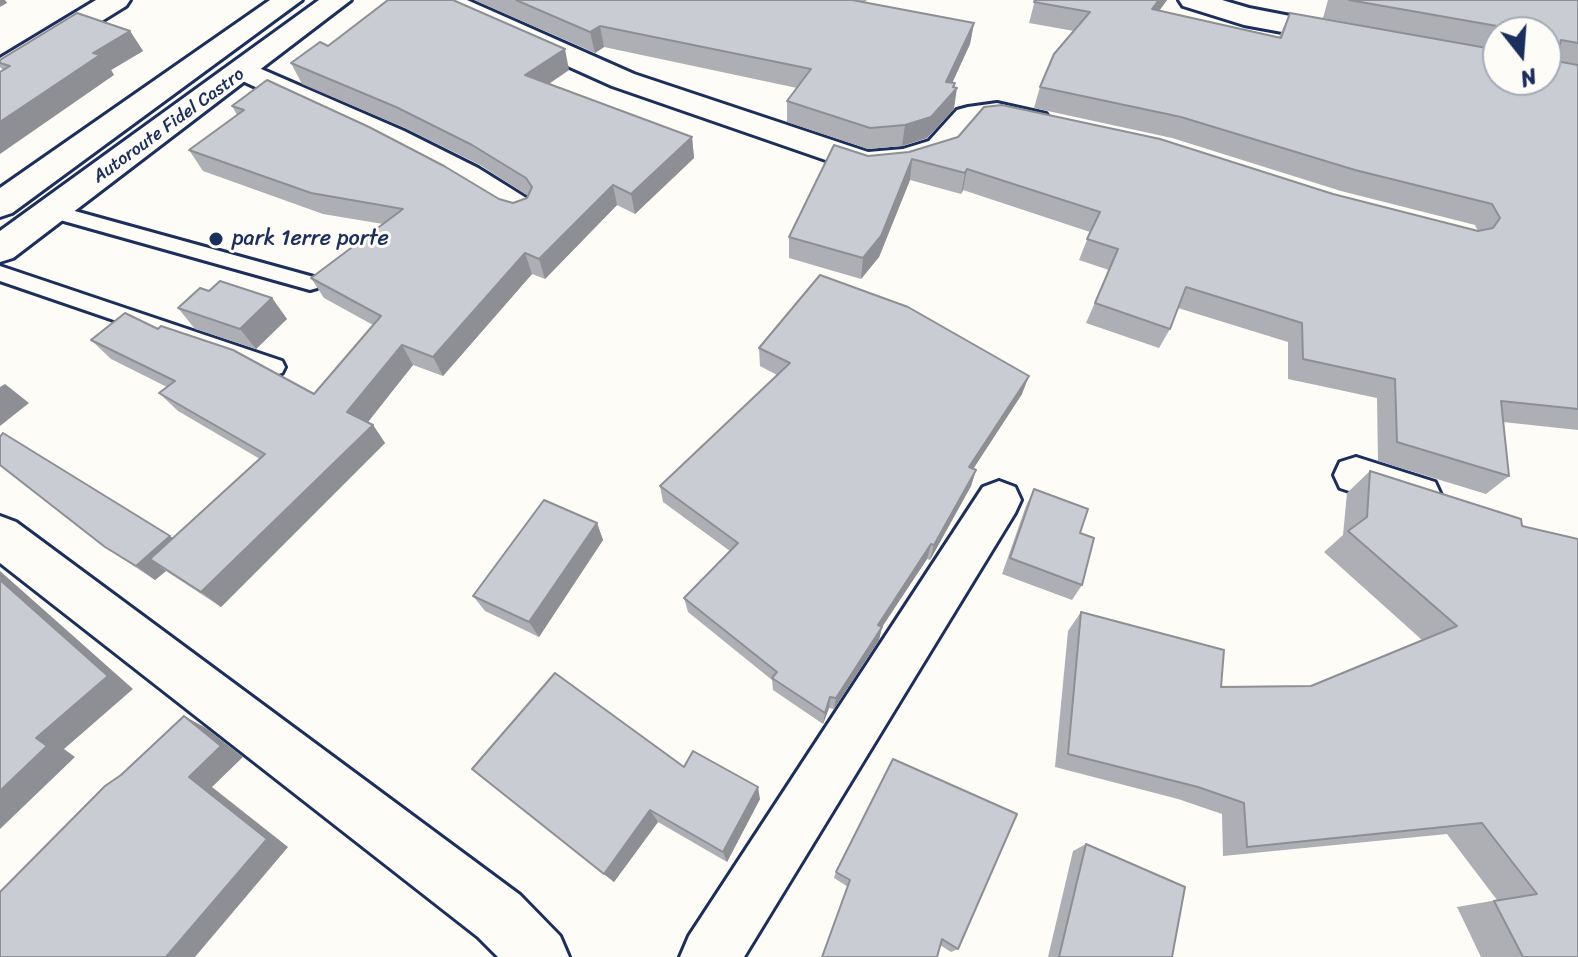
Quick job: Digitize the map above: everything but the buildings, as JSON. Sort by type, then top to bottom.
[{"type":"main road","points":[[0,71],[116,0]]},
{"type":"main road","name":"Autoroute Fidel Castro","points":[[0,205],[288,0]]},
{"type":"main road","name":"Autoroute Fidel Castro","points":[[0,249],[245,71],[337,0]]},
{"type":"main road","points":[[444,0],[623,80],[866,163],[905,159],[941,148],[968,117],[997,113],[1071,129]]},
{"type":"main road","points":[[1193,0],[1244,16],[1363,37]]},
{"type":"main road","points":[[245,71],[404,144],[466,176],[519,209]]},
{"type":"main road","points":[[1356,475],[1460,508]]},
{"type":"main road","points":[[710,957],[999,500]]},
{"type":"main road","points":[[0,536],[499,916],[539,957]]},
{"type":"lane","points":[[53,211],[310,283]]},
{"type":"lane","points":[[0,273],[274,367]]},
{"type":"place","name":"park 1erre porte","points":[[216,239]]}]
